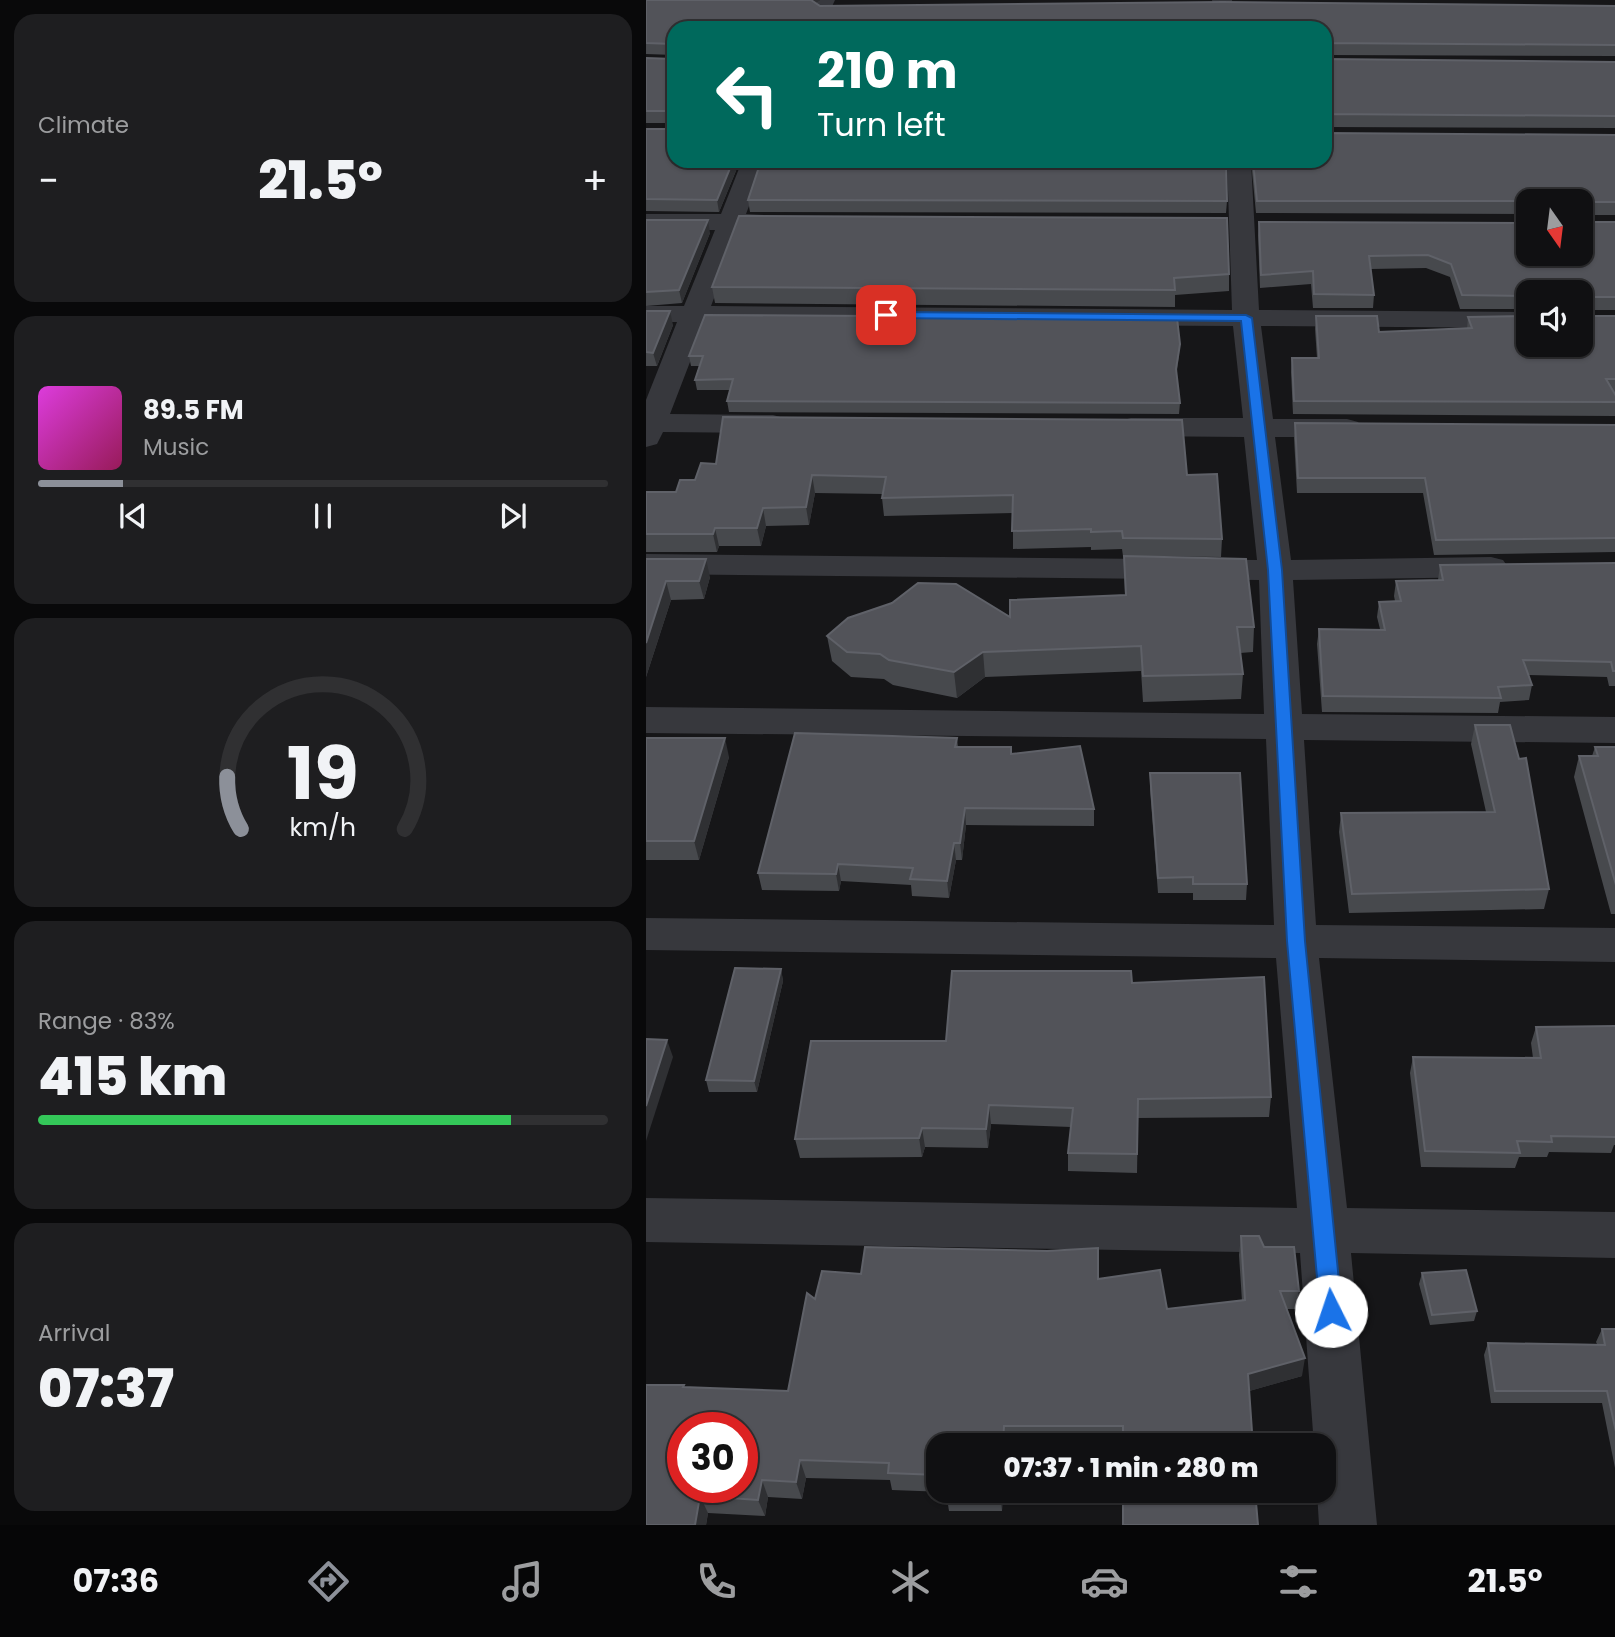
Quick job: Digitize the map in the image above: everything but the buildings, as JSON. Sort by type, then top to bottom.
[{"type":"street","points":[[1225,21],[1218,4],[1250,6]]},
{"type":"street","points":[[819,12],[848,9]]},
{"type":"street","points":[[751,168],[648,428],[804,424]]},
{"type":"street","points":[[1239,168],[1246,318],[1275,570],[1296,941],[1324,1231],[1348,1525]]},
{"type":"street","points":[[646,222],[812,222]]},
{"type":"street","points":[[646,314],[1516,320]]},
{"type":"street","points":[[1108,426],[1370,428]]},
{"type":"street","points":[[646,564],[1275,570],[1520,566]]},
{"type":"street","points":[[646,720],[1615,730]]},
{"type":"street","points":[[646,934],[1615,944]]},
{"type":"street","points":[[646,1220],[1615,1235]]},
{"type":"route","points":[[886,315],[1246,318],[1275,570],[1296,941],[1331,1311]]}]
